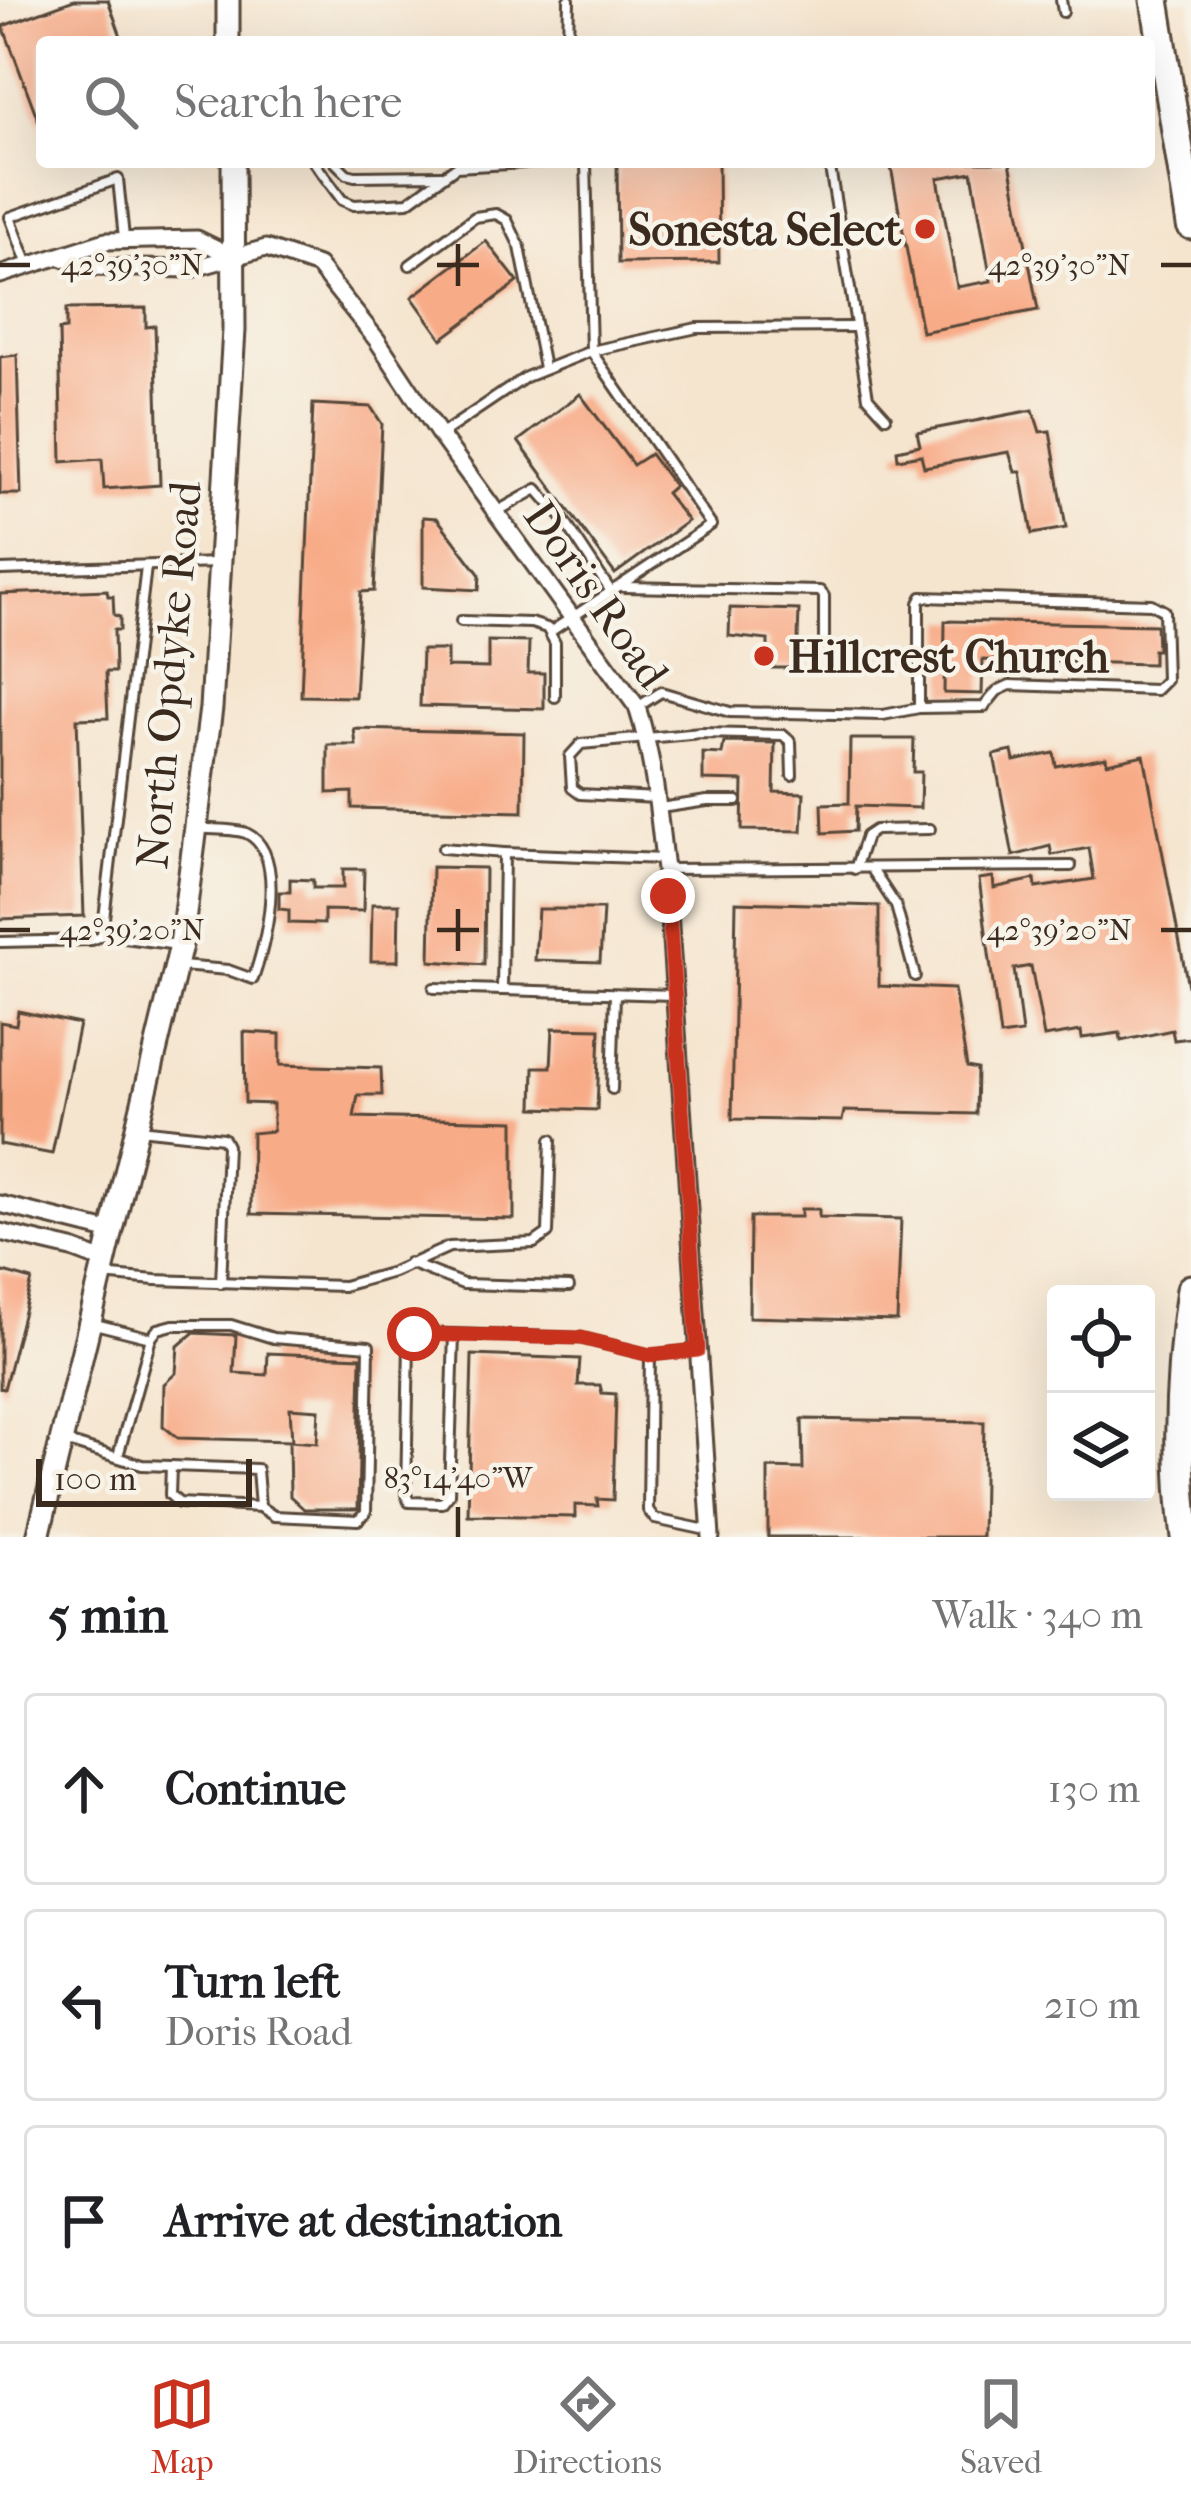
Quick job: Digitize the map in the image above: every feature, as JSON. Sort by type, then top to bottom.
[{"type":"highway","points":[[1155,0],[1191,225]]},
{"type":"highway","points":[[1186,1537],[1177,1444],[1179,1375],[1191,1289]]},
{"type":"main road","points":[[227,36],[228,0]]},
{"type":"main road","name":"North Opdyke Road","points":[[38,1537],[178,956],[211,708],[234,330],[232,168]]},
{"type":"street","points":[[0,275],[106,241],[197,239],[233,257]]},
{"type":"street","name":"Doris Road","points":[[233,257],[266,248],[318,266],[377,340],[440,435],[638,707],[658,804],[664,864],[711,1534]]},
{"type":"street","points":[[61,256],[86,267],[183,269],[233,257]]},
{"type":"street","points":[[0,1204],[112,1232]]},
{"type":"street","points":[[0,1232],[72,1249],[102,1268]]},
{"type":"lane","points":[[568,36],[569,0]]},
{"type":"lane","points":[[1061,0],[1063,12]]},
{"type":"lane","points":[[318,168],[342,200],[354,205],[402,204],[458,168]]},
{"type":"lane","points":[[340,168],[355,176],[443,175]]},
{"type":"lane","points":[[550,632],[710,525],[592,351],[586,168]]},
{"type":"lane","points":[[830,168],[868,397],[886,417]]},
{"type":"lane","points":[[28,266],[10,217],[118,179],[124,241]]},
{"type":"lane","points":[[410,265],[475,217],[496,214],[507,220],[520,247],[544,368]]},
{"type":"lane","points":[[440,435],[544,368],[592,351],[697,328],[855,327]]},
{"type":"lane","points":[[496,512],[537,489],[613,592]]},
{"type":"lane","points":[[0,570],[220,563]]},
{"type":"lane","points":[[102,935],[146,566]]},
{"type":"lane","points":[[623,586],[820,591],[824,639]]},
{"type":"lane","points":[[638,707],[662,692],[730,712],[883,715],[984,707],[997,691],[1010,686],[1162,687],[1166,680],[1164,610],[1151,604],[922,597],[919,709]]},
{"type":"lane","points":[[460,621],[531,622],[550,632],[555,643],[555,697]]},
{"type":"lane","points":[[736,801],[658,804],[580,794],[572,788],[570,756],[581,744],[701,734],[783,735],[791,742],[792,775]]},
{"type":"lane","points":[[0,942],[92,940],[102,935],[254,979],[269,923],[264,850],[245,833],[196,828]]},
{"type":"lane","points":[[855,869],[860,847],[875,830],[930,830]]},
{"type":"lane","points":[[443,848],[664,864],[872,870],[1071,866]]},
{"type":"lane","points":[[502,990],[504,853]]},
{"type":"lane","points":[[872,870],[896,906],[915,976]]},
{"type":"lane","points":[[434,988],[674,995]]},
{"type":"lane","points":[[613,1089],[616,994]]},
{"type":"lane","points":[[138,1129],[223,1138],[221,1283]]},
{"type":"lane","points":[[102,1268],[221,1283],[343,1286],[449,1247],[534,1243],[544,1239],[549,1225],[551,1140]]},
{"type":"lane","points":[[409,1263],[463,1284],[568,1288]]},
{"type":"lane","points":[[88,1322],[151,1339]]},
{"type":"lane","points":[[118,1456],[151,1339],[158,1329],[231,1325],[273,1338],[369,1346],[364,1518],[274,1516],[260,1507],[178,1503],[170,1495],[171,1466]]},
{"type":"lane","points":[[454,1334],[449,1494],[442,1503],[409,1502],[409,1342],[418,1333],[454,1334],[581,1338],[650,1355],[698,1350]]},
{"type":"lane","points":[[650,1355],[648,1510],[655,1520],[711,1534]]},
{"type":"lane","points":[[64,1441],[142,1465],[257,1469],[260,1507]]},
{"type":"building","points":[[74,0],[108,0],[121,36],[36,36],[36,115],[3,26]]},
{"type":"building","points":[[617,168],[718,168],[719,262],[618,263]]},
{"type":"building","name":"Sonesta Select","points":[[891,168],[1011,168],[1038,310],[922,332]],"holes":[[[972,172],[991,281],[957,287],[938,178]]]},
{"type":"building","points":[[486,241],[518,282],[442,339],[412,297]]},
{"type":"building","points":[[146,308],[146,327],[155,326],[160,485],[104,489],[102,459],[62,462],[59,330],[66,329],[66,309]]},
{"type":"building","points":[[17,355],[21,494],[0,494],[0,357]]},
{"type":"building","points":[[580,394],[633,465],[650,454],[674,486],[666,493],[688,521],[615,574],[518,441]]},
{"type":"building","points":[[313,404],[371,407],[382,424],[374,591],[361,592],[355,697],[301,696]]},
{"type":"building","points":[[1033,410],[1040,432],[1050,431],[1066,528],[1032,534],[1021,472],[1015,472],[1009,452],[924,467],[921,455],[898,459],[897,450],[920,445],[917,432]]},
{"type":"building","points":[[423,517],[437,518],[480,575],[479,590],[423,587]]},
{"type":"building","points":[[107,590],[113,596],[114,615],[120,617],[120,630],[114,630],[115,672],[106,672],[108,718],[77,719],[84,916],[0,919],[0,594]]},
{"type":"building","points":[[730,608],[799,610],[797,668],[768,668],[768,640],[729,636]]},
{"type":"building","points":[[945,621],[1156,625],[1157,650],[1153,650],[1153,664],[983,660],[982,694],[944,693]]},
{"type":"building","points":[[488,641],[529,642],[528,673],[544,673],[544,709],[420,706],[422,650],[447,650],[447,667],[488,668]]},
{"type":"building","points":[[354,729],[524,733],[523,812],[352,808],[352,792],[328,793],[328,745],[356,745]]},
{"type":"building","points":[[850,739],[914,739],[913,772],[921,772],[920,808],[856,806],[855,831],[823,833],[822,804],[849,803]]},
{"type":"building","points":[[724,742],[775,743],[774,792],[804,793],[802,831],[742,830],[743,781],[703,780],[703,753],[722,754]]},
{"type":"building","points":[[1012,751],[1014,761],[1054,753],[1056,766],[1144,755],[1191,1002],[1191,1038],[1174,1040],[1172,1030],[1121,1041],[1120,1033],[1082,1038],[1081,1031],[1044,1037],[1031,966],[1014,969],[1022,1033],[1000,1036],[979,879],[993,877],[994,888],[1035,879],[1036,888],[1094,879],[1089,848],[1052,855],[1050,846],[1013,856],[994,755]]},
{"type":"building","points":[[432,867],[485,868],[484,965],[430,961]]},
{"type":"building","points":[[343,869],[364,869],[363,911],[324,910],[324,924],[289,923],[289,910],[279,909],[279,892],[290,892],[290,879],[313,880],[313,888],[343,888]]},
{"type":"building","points":[[736,902],[879,906],[879,986],[954,989],[967,1067],[977,1069],[976,1114],[844,1111],[842,1121],[732,1119]]},
{"type":"building","points":[[372,904],[399,904],[398,961],[371,961]]},
{"type":"building","points":[[538,909],[603,909],[600,962],[535,960]]},
{"type":"building","points":[[18,1011],[79,1024],[52,1154],[0,1144],[0,1022],[16,1025]]},
{"type":"building","points":[[553,1028],[600,1029],[597,1110],[533,1108],[534,1067],[551,1067]]},
{"type":"building","points":[[244,1032],[280,1034],[280,1065],[381,1068],[382,1095],[358,1095],[354,1117],[514,1121],[514,1219],[251,1214],[252,1133],[273,1131],[273,1104],[245,1103]]},
{"type":"building","points":[[801,1209],[819,1209],[819,1217],[901,1219],[897,1321],[749,1317],[750,1217],[801,1217]]},
{"type":"building","points":[[0,1271],[32,1280],[4,1389],[0,1388]]},
{"type":"building","points":[[193,1333],[236,1335],[234,1373],[267,1375],[268,1353],[361,1357],[358,1509],[304,1509],[290,1496],[289,1441],[317,1443],[319,1410],[290,1408],[292,1441],[178,1438],[163,1426],[164,1384],[176,1373],[178,1346]]},
{"type":"building","points":[[472,1355],[580,1359],[578,1385],[600,1385],[602,1393],[616,1394],[613,1500],[597,1499],[598,1506],[575,1505],[575,1517],[468,1515]]},
{"type":"building","points":[[802,1419],[984,1422],[982,1537],[768,1537],[768,1468],[803,1469]]},
{"type":"place","name":"Sonesta Select","points":[[925,229]]},
{"type":"place","name":"Hillcrest Church","points":[[764,656]]},
{"type":"route","points":[[414,1334],[581,1338],[650,1355],[698,1350],[668,896]]}]
